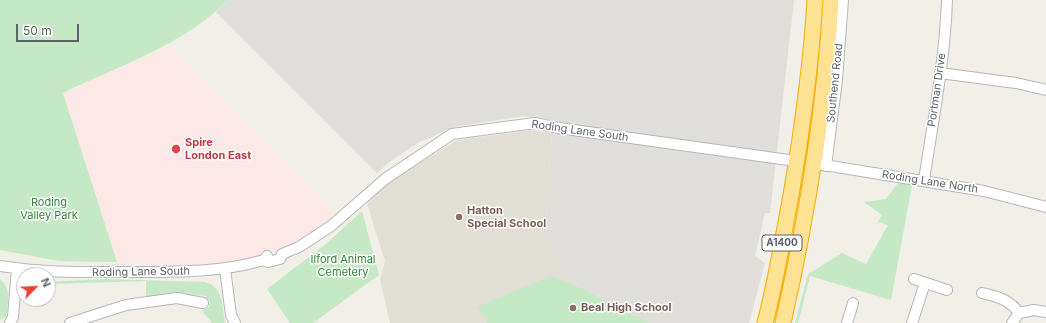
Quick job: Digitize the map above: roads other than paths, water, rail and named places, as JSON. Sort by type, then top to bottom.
[{"type":"highway","name":"A1400","points":[[764,323],[782,246],[796,161],[806,94],[815,0]]},
{"type":"highway","name":"Southend Road","points":[[819,165],[822,95],[831,0]]},
{"type":"highway","name":"A1400","points":[[783,323],[819,165]]},
{"type":"street","name":"Southend Road","points":[[819,165],[837,80],[843,0]]},
{"type":"street","name":"Portman Drive","points":[[924,180],[940,73],[947,0]]},
{"type":"street","points":[[940,73],[1000,80],[1046,90]]},
{"type":"street","name":"Roding Lane South","points":[[56,271],[224,269],[264,260],[268,262],[280,259],[282,254],[298,247],[331,226],[385,179],[452,134],[534,123],[559,128],[796,161]]},
{"type":"street","name":"Roding Lane North","points":[[819,165],[984,190],[1046,207]]},
{"type":"street","name":"Roding Lane South","points":[[0,266],[16,269]]},
{"type":"street","points":[[224,269],[232,320]]},
{"type":"street","points":[[914,279],[947,290]]},
{"type":"street","points":[[912,323],[925,283]]},
{"type":"street","points":[[10,323],[13,317],[16,293]]},
{"type":"street","points":[[982,293],[1002,297],[1012,303],[1019,312]]},
{"type":"street","points":[[70,323],[126,305],[177,298],[203,303]]},
{"type":"street","points":[[849,322],[853,303]]},
{"type":"street","points":[[1012,323],[1019,312],[1034,310],[1046,312]]},
{"type":"place","name":"Spire London East","points":[[176,149]]},
{"type":"place","name":"Hatton Special School","points":[[459,217]]},
{"type":"place","name":"Beal High School","points":[[573,308]]},
{"type":"park label","name":"Roding Valley Park","points":[[49,209]]},
{"type":"park label","name":"Ilford Animal Cemetery","points":[[343,266]]}]
